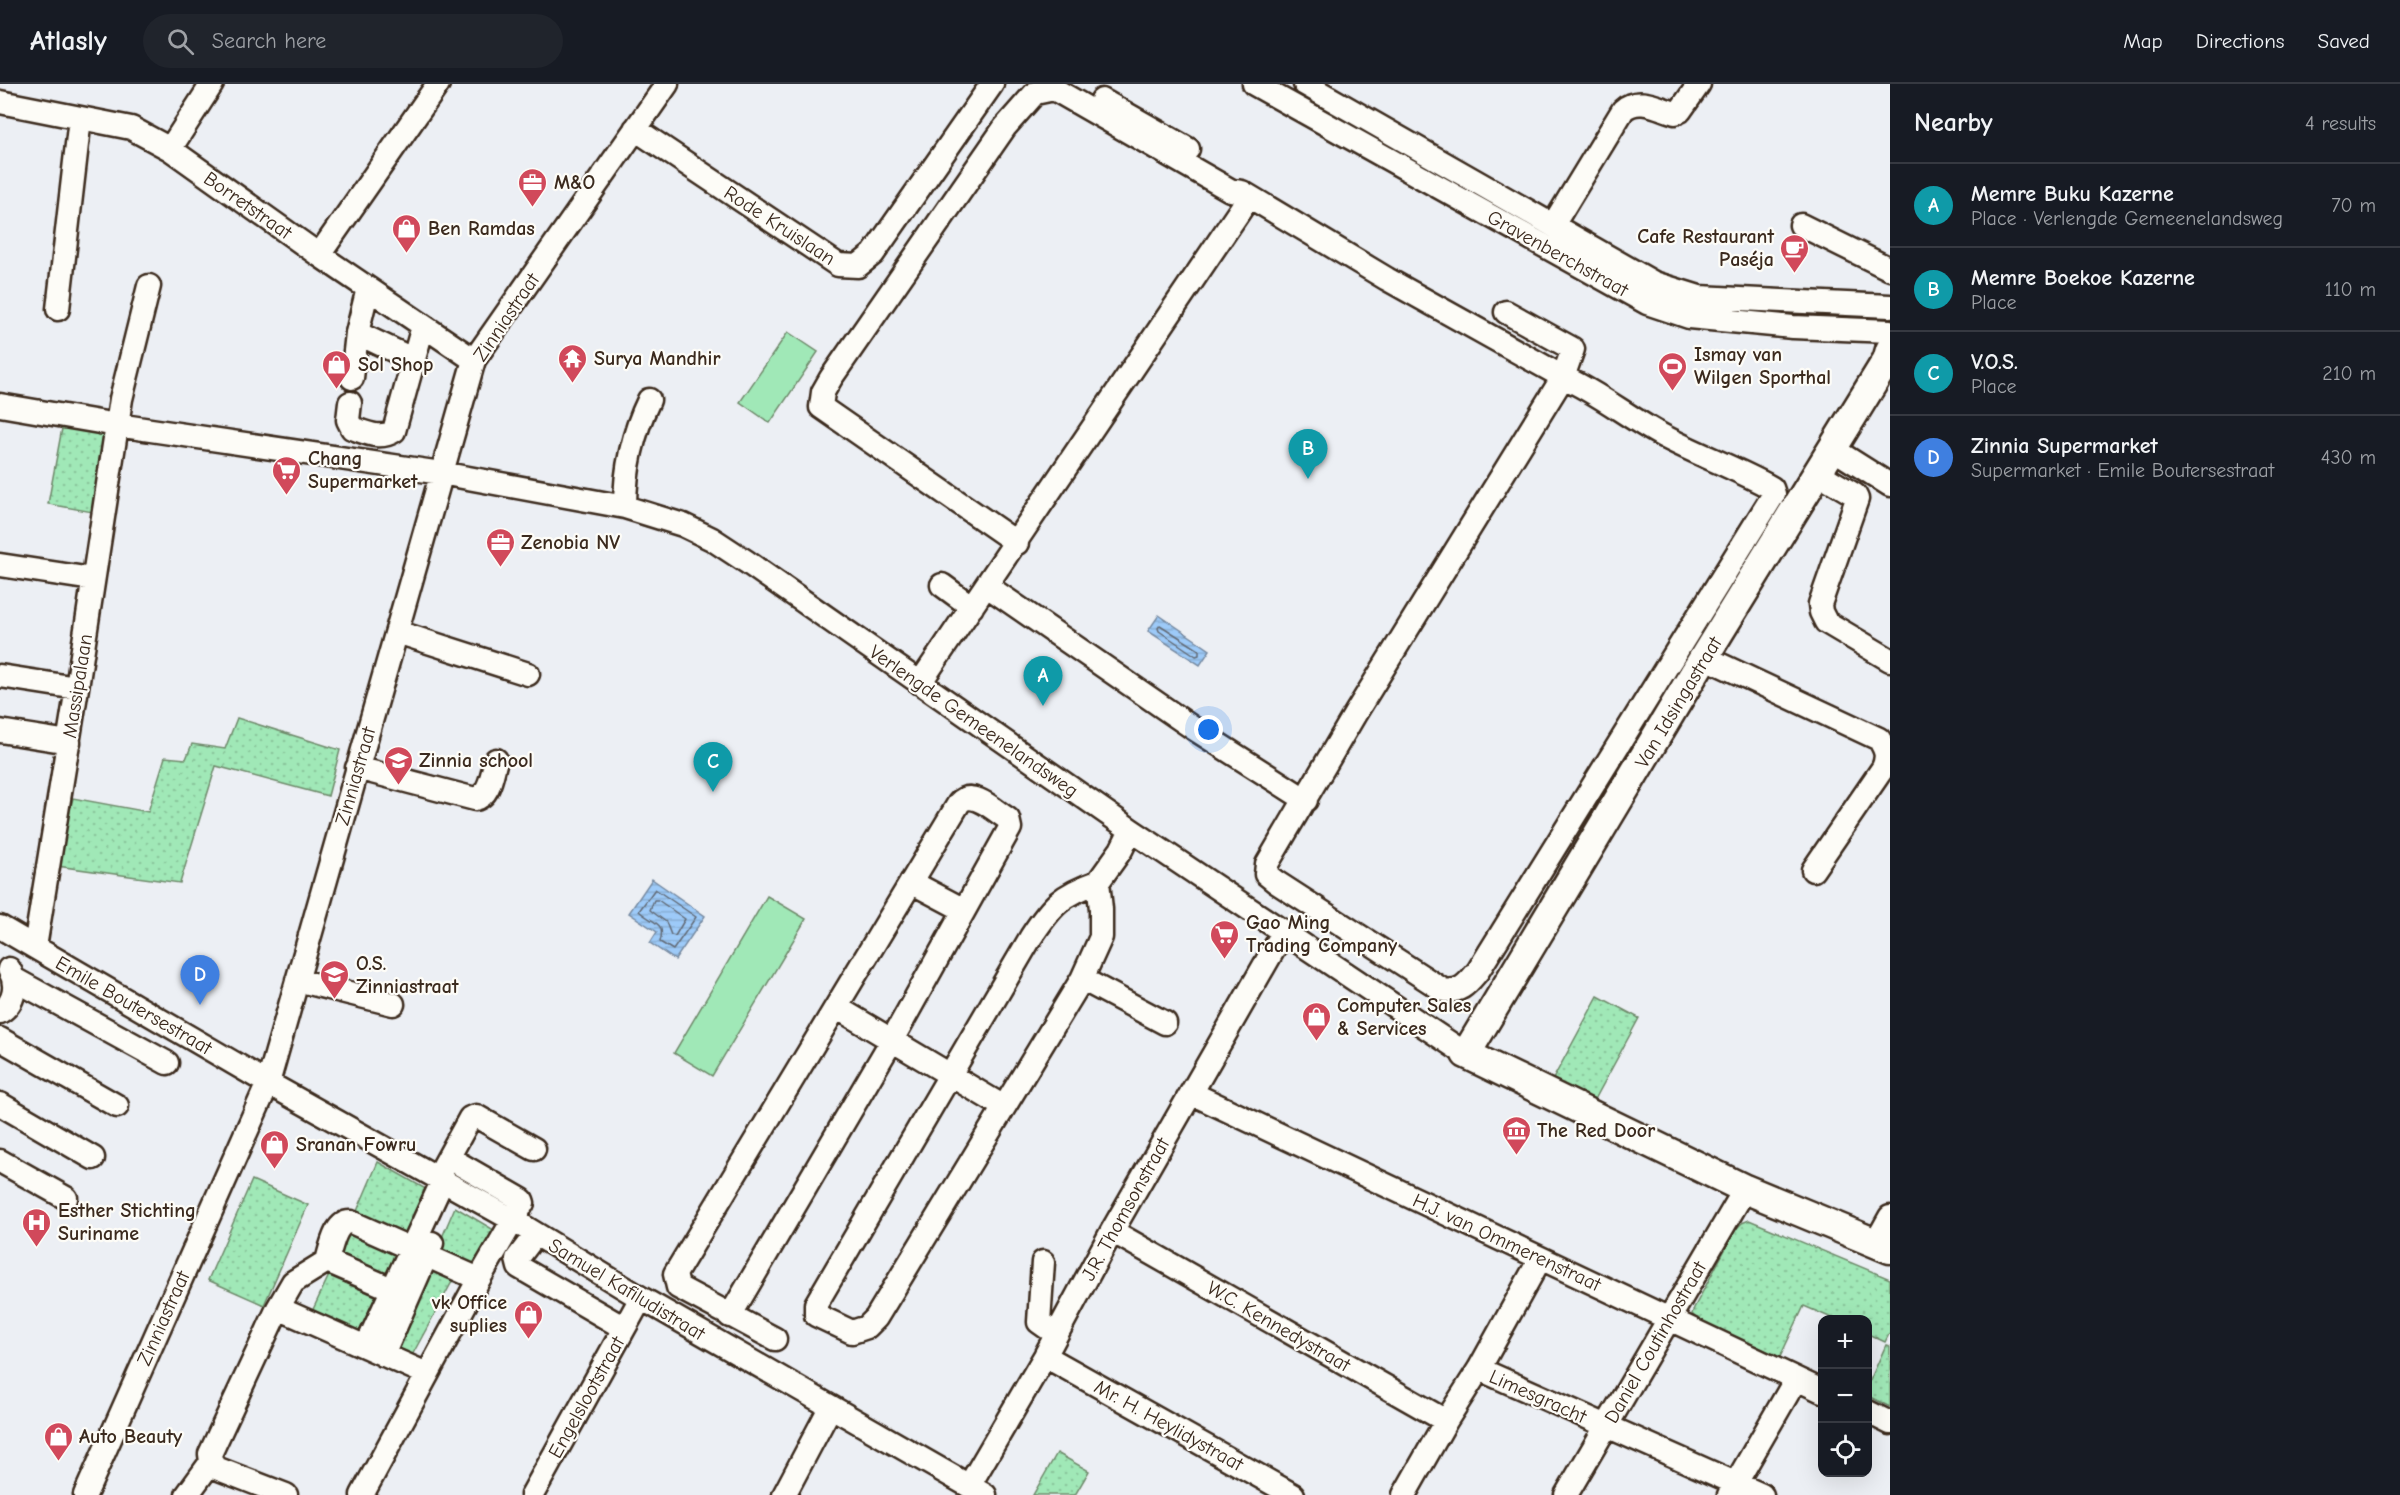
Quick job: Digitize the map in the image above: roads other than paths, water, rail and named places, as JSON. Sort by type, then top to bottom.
[{"type":"main road","name":"Van Idsingastraat","points":[[1466,1054],[1704,657],[1887,360],[1890,350]]},
{"type":"main road","name":"Verlengde Gemeenelandsweg","points":[[1466,1054],[1745,1189],[1885,1245]]},
{"type":"street","points":[[170,149],[212,84]]},
{"type":"street","points":[[319,255],[438,84]]},
{"type":"street","name":"Zinniastraat","points":[[85,1495],[268,1083],[474,360],[667,84]]},
{"type":"street","name":"Rode Kruislaan","points":[[635,129],[838,265],[858,266],[873,254],[992,84]]},
{"type":"street","name":"Gravenberchstraat","points":[[1254,84],[1647,303],[1689,317],[1793,327],[1890,331]]},
{"type":"street","name":"Gravenberchstraat","points":[[1305,84],[1654,283],[1699,297],[1890,306]]},
{"type":"street","points":[[1553,225],[1628,106],[1641,103],[1678,112],[1682,110],[1699,84]]},
{"type":"street","points":[[1017,543],[821,407],[823,392],[831,378],[1005,127],[1035,93],[1057,86],[1230,190],[1246,195],[1387,279],[1563,377],[1590,390],[1660,435],[1772,488],[1774,494],[1478,971],[1464,988],[1454,992],[1443,990],[1266,874],[1267,864],[1355,714],[1563,377],[1574,352],[1572,347],[1506,312]]},
{"type":"street","name":"Borretstraat","points":[[0,102],[130,128],[170,149],[319,255],[474,360]]},
{"type":"street","points":[[58,309],[80,118]]},
{"type":"street","points":[[920,683],[1017,543],[1246,195]]},
{"type":"street","points":[[1801,225],[1890,269]]},
{"type":"street","name":"Massipalaan","points":[[0,1012],[14,996],[8,973],[29,944],[69,742],[121,399],[148,286]]},
{"type":"street","points":[[352,378],[357,333],[368,288]]},
{"type":"street","points":[[350,403],[348,420],[352,428],[386,436],[394,431],[423,326]]},
{"type":"street","points":[[357,333],[414,360]]},
{"type":"street","points":[[625,507],[628,472],[640,420],[649,400]]},
{"type":"street","name":"Verlengde Gemeenelandsweg","points":[[0,405],[117,425],[441,473],[625,507],[683,525],[712,539],[1131,830],[1466,1054]]},
{"type":"street","points":[[365,461],[369,433]]},
{"type":"street","points":[[1833,449],[1890,485]]},
{"type":"street","points":[[1818,473],[1855,495],[1857,499],[1820,604],[1821,612],[1826,622],[1890,660]]},
{"type":"street","points":[[0,565],[92,579]]},
{"type":"street","points":[[942,585],[972,607]]},
{"type":"street","points":[[987,586],[1194,728],[1306,800]]},
{"type":"street","points":[[397,632],[528,674]]},
{"type":"street","points":[[1704,657],[1879,739],[1886,748],[1887,758],[1883,768],[1813,870]]},
{"type":"street","points":[[0,676],[77,688]]},
{"type":"street","points":[[0,731],[69,742]]},
{"type":"street","points":[[357,768],[476,799],[482,798],[486,792],[496,760]]},
{"type":"street","points":[[730,1316],[892,1040],[1010,825],[1008,819],[972,797],[964,798],[959,803],[675,1274],[678,1287],[730,1316],[775,1339]]},
{"type":"street","points":[[1098,882],[1101,937],[1082,979],[876,1318],[867,1327],[852,1332],[816,1316],[816,1304],[1048,910],[1072,892],[1098,882],[1121,850],[1131,830]]},
{"type":"street","points":[[911,882],[964,910]]},
{"type":"street","name":"Emile Boutersestraat","points":[[0,927],[268,1083]]},
{"type":"street","name":"J.R. Thomsonstraat","points":[[977,1491],[1056,1334],[1112,1231],[1282,933]]},
{"type":"street","points":[[8,973],[167,1064]]},
{"type":"street","points":[[1082,979],[1165,1023]]},
{"type":"street","points":[[297,980],[393,1004]]},
{"type":"street","points":[[836,1007],[1004,1107]]},
{"type":"street","points":[[0,1039],[117,1107]]},
{"type":"street","name":"Samuel Kafiludistraat","points":[[268,1083],[513,1220],[641,1298],[977,1491]]},
{"type":"street","name":"H.J. van Ommerenstraat","points":[[1191,1093],[1818,1389]]},
{"type":"street","points":[[0,1104],[93,1158]]},
{"type":"street","points":[[374,1351],[419,1252],[445,1183],[448,1158],[470,1118],[476,1116],[534,1149]]},
{"type":"street","points":[[362,1495],[479,1279],[523,1203],[522,1200],[448,1158]]},
{"type":"street","points":[[0,1161],[66,1198]]},
{"type":"street","name":"Daniel Coutinhostraat","points":[[1566,1495],[1745,1189]]},
{"type":"street","points":[[1885,1245],[1890,1217]]},
{"type":"street","points":[[286,1495],[260,1490],[216,1468],[211,1462],[210,1454],[278,1308],[293,1282],[327,1261],[340,1225],[345,1221],[479,1279]]},
{"type":"street","name":"W.C. Kennedystraat","points":[[1112,1231],[1446,1421]]},
{"type":"street","points":[[536,1234],[517,1258],[519,1267],[624,1328]]},
{"type":"street","points":[[1404,1495],[1446,1421],[1479,1370],[1540,1259]]},
{"type":"street","points":[[327,1261],[400,1292]]},
{"type":"street","points":[[1042,1262],[1039,1322],[1056,1334]]},
{"type":"street","name":"Engelslootstraat","points":[[532,1495],[641,1298]]},
{"type":"street","points":[[278,1308],[427,1374]]},
{"type":"street","name":"Mr. H. Heylidystraat","points":[[1045,1356],[1293,1495]]},
{"type":"street","name":"Limesgracht","points":[[1479,1370],[1607,1426],[1732,1489],[1762,1495]]},
{"type":"street","points":[[1732,1489],[1796,1379]]},
{"type":"street","points":[[784,1495],[830,1408]]},
{"type":"street","points":[[1872,1414],[1890,1423]]},
{"type":"street","points":[[187,1495],[211,1462]]},
{"type":"water","points":[[1159,615],[1210,650],[1200,665],[1148,631]]},
{"type":"water","points":[[652,879],[705,916],[675,960],[650,943],[657,932],[629,913]]},
{"type":"place","name":"M&O","points":[[533,208]]},
{"type":"place","name":"Ben Ramdas","points":[[407,254]]},
{"type":"place","name":"Cafe Restaurant Paséja","points":[[1795,274]]},
{"type":"place","name":"Surya Mandhir","points":[[573,384]]},
{"type":"place","name":"Sol Shop","points":[[337,390]]},
{"type":"place","name":"Ismay van Wilgen Sporthal","points":[[1673,392]]},
{"type":"place","name":"Memre Boekoe Kazerne","points":[[1308,479]]},
{"type":"place","name":"Chang Supermarket","points":[[287,496]]},
{"type":"place","name":"Zenobia NV","points":[[500,568]]},
{"type":"place","name":"Memre Buku Kazerne","points":[[1043,706]]},
{"type":"place","name":"Zinnia school","points":[[398,786]]},
{"type":"place","name":"V.O.S.","points":[[713,792]]},
{"type":"place","name":"Gao Ming Trading Company","points":[[1225,960]]},
{"type":"place","name":"O.S. Zinniastraat","points":[[335,1000]]},
{"type":"place","name":"Zinnia Supermarket","points":[[200,1005]]},
{"type":"place","name":"Computer Sales & Services","points":[[1316,1042]]},
{"type":"place","name":"The Red Door","points":[[1516,1156]]},
{"type":"place","name":"Sranan Fowru","points":[[275,1170]]},
{"type":"place","name":"Esther Stichting Suriname","points":[[37,1248]]},
{"type":"place","name":"vk Office suplies","points":[[528,1340]]},
{"type":"place","name":"Auto Beauty","points":[[58,1462]]}]
